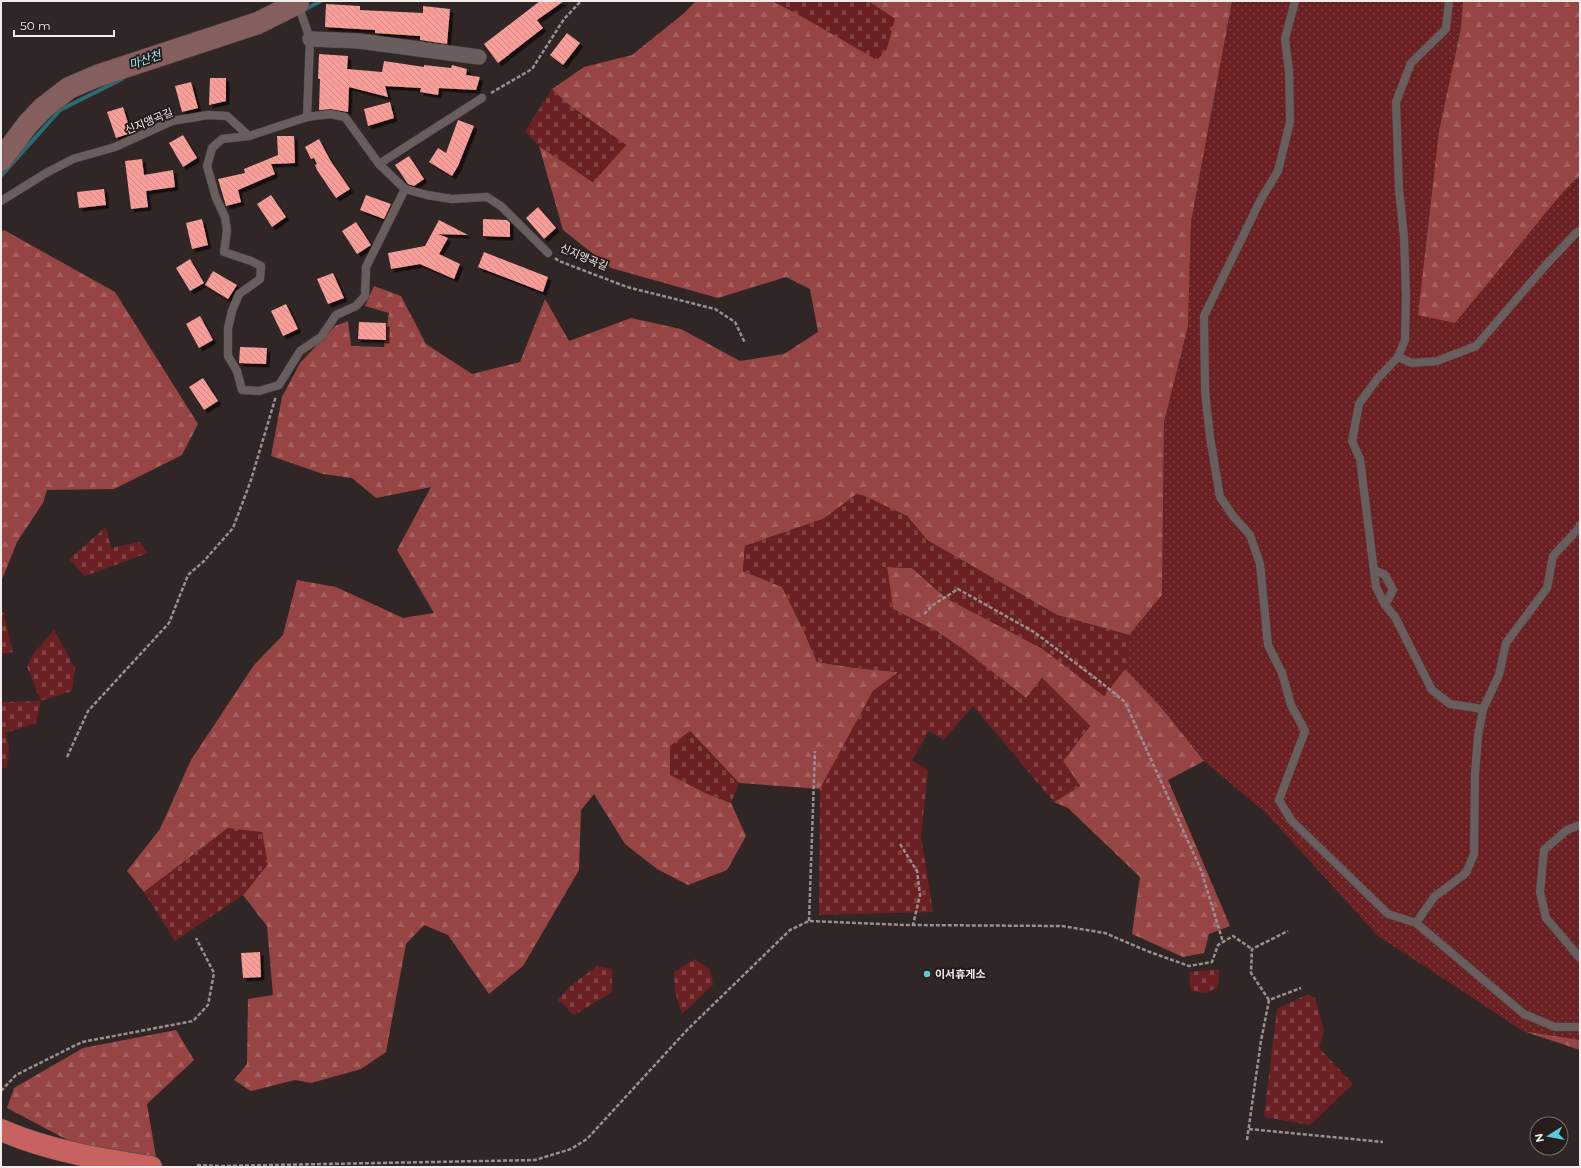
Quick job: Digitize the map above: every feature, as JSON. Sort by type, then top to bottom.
[{"type":"highway","points":[[1,1130],[44,1146]]},
{"type":"highway","points":[[1,1141],[44,1146],[94,1158],[151,1167]]},
{"type":"street","points":[[1,160],[27,125],[43,108],[69,88],[97,76],[258,23],[298,3]]},
{"type":"street","points":[[308,35],[479,57]]},
{"type":"lane","points":[[1295,1],[1285,39],[1289,71],[1290,122],[1278,171],[1261,199],[1204,316],[1205,391],[1210,437],[1220,497],[1233,516],[1250,535],[1260,564],[1268,645],[1282,673],[1290,705],[1305,731],[1279,800],[1291,820],[1388,914],[1416,923],[1524,1014],[1555,1027],[1580,1027]]},
{"type":"lane","points":[[1449,1],[1446,29],[1411,63],[1396,102],[1399,189],[1404,237],[1406,296],[1405,340],[1398,357],[1377,379],[1359,404],[1352,441],[1360,459],[1376,587],[1385,605],[1395,617],[1432,690],[1450,704],[1483,709]]},
{"type":"lane","points":[[298,3],[308,35],[307,117]]},
{"type":"lane","points":[[379,164],[482,98]]},
{"type":"lane","name":"신지앵곡길","points":[[1,201],[46,173],[73,160],[115,146],[172,121],[208,115],[227,116],[249,136],[307,117],[330,114],[345,117],[379,164],[405,189],[427,195],[452,199],[487,197],[501,206],[548,253]]},
{"type":"lane","points":[[249,136],[222,139],[212,148],[207,166],[216,198],[225,216],[227,231],[224,252],[261,266],[260,278],[240,294],[232,311],[228,328],[228,356],[237,370],[242,390],[259,391],[279,384],[300,351],[320,337],[336,315],[356,306],[365,296],[366,267],[405,189]]},
{"type":"lane","points":[[1398,357],[1412,363],[1437,361],[1476,346],[1545,266],[1575,234],[1580,231]]},
{"type":"lane","points":[[1416,923],[1434,897],[1466,873],[1474,854],[1475,774],[1478,736],[1483,709],[1499,675],[1506,643],[1547,588],[1553,556],[1579,528],[1580,525]]},
{"type":"lane","points":[[1374,570],[1385,575],[1393,590],[1385,605]]},
{"type":"lane","points":[[1580,825],[1567,830],[1544,850],[1540,892],[1546,918],[1580,958]]},
{"type":"path","points":[[482,98],[532,69],[564,19],[581,1]]},
{"type":"path","name":"신지앵곡길","points":[[548,253],[559,261],[627,287],[715,309],[735,322],[745,343]]},
{"type":"path","points":[[67,757],[88,711],[169,623],[188,575],[204,561],[233,528],[253,473],[279,384]]},
{"type":"path","points":[[924,614],[933,604],[958,589],[1034,632],[1125,702],[1201,870],[1223,942]]},
{"type":"path","points":[[809,921],[815,751]]},
{"type":"path","points":[[900,844],[917,871],[920,894],[913,925]]},
{"type":"path","points":[[197,1165],[222,1166],[535,1160],[572,1149],[587,1139],[687,1030],[784,935],[790,930],[809,921],[913,925],[1062,926],[1105,933],[1147,951],[1189,966],[1212,962],[1218,945],[1233,936],[1252,949]]},
{"type":"path","points":[[1252,949],[1288,931]]},
{"type":"path","points":[[1,1091],[16,1075],[82,1042],[193,1021],[208,1005],[214,973],[196,938]]},
{"type":"path","points":[[1248,1140],[1261,1041],[1270,1000],[1251,973],[1252,949]]},
{"type":"path","points":[[1270,1000],[1300,988]]},
{"type":"path","points":[[1249,1129],[1383,1142]]},
{"type":"green space","points":[[696,1],[772,1],[792,11],[895,19],[868,1],[1232,1],[1191,222],[1188,326],[1164,422],[1162,595],[1129,635],[1057,615],[927,540],[907,516],[858,494],[823,519],[745,546],[743,571],[782,587],[802,627],[817,662],[856,668],[899,672],[873,691],[820,789],[739,783],[690,731],[703,792],[731,803],[746,836],[727,870],[688,885],[657,869],[625,844],[594,794],[581,810],[579,870],[523,966],[489,994],[448,935],[424,925],[406,944],[386,1052],[361,1069],[311,1083],[295,1080],[251,1091],[234,1080],[247,1064],[248,999],[273,995],[267,926],[243,895],[268,864],[228,828],[144,892],[127,871],[160,829],[191,760],[254,665],[283,635],[297,580],[336,587],[403,618],[434,613],[397,550],[431,487],[376,498],[352,478],[323,474],[271,456],[282,397],[300,363],[335,326],[348,321],[351,346],[384,347],[389,313],[365,306],[374,286],[401,296],[426,344],[472,374],[520,362],[545,299],[569,341],[631,318],[681,329],[740,361],[784,354],[818,332],[810,289],[786,277],[718,298],[611,268],[563,230],[539,146],[593,182],[626,145],[569,105],[552,89],[584,67],[632,55],[683,14]]},
{"type":"green space","points":[[772,1],[868,1],[895,19],[887,49],[877,60]]},
{"type":"green space","points":[[1232,1],[1463,1],[1461,28],[1439,131],[1418,315],[1562,193],[1580,175],[1580,1040],[1523,1031],[1378,936],[1266,813],[1204,761],[1161,707],[1125,669],[1129,635],[1162,595],[1164,422],[1188,326],[1191,222]]},
{"type":"green space","points":[[1463,1],[1580,1],[1580,175],[1562,193],[1455,323],[1418,315],[1439,131],[1461,28]]},
{"type":"green space","points":[[552,89],[569,105],[626,145],[593,182],[539,146],[525,131]]},
{"type":"green space","points":[[4,230],[115,292],[198,424],[182,455],[114,489],[47,490],[43,503],[17,542],[1,582],[1,232]]},
{"type":"green space","points":[[858,493],[907,516],[927,540],[1057,615],[1129,635],[1125,669],[1104,696],[1043,649],[946,598],[912,568],[887,567],[893,609],[938,632],[964,650],[1026,698],[1042,678],[1090,726],[1063,761],[1080,786],[1054,802],[973,706],[944,740],[929,731],[912,760],[928,770],[921,836],[933,912],[819,915],[820,789],[873,691],[898,672],[817,662],[802,627],[782,587],[743,571],[745,546],[823,519]]},
{"type":"green space","points":[[106,527],[111,548],[140,542],[148,553],[85,576],[69,559]]},
{"type":"green space","points":[[887,567],[912,568],[946,598],[1043,649],[1104,696],[1125,669],[1161,707],[1204,761],[1168,780],[1230,926],[1209,934],[1204,953],[1183,957],[1132,934],[1140,877],[1068,808],[1054,802],[1080,786],[1063,761],[1090,726],[1042,678],[1026,698],[964,650],[938,632],[893,609]]},
{"type":"green space","points":[[1,612],[3,612],[13,652],[1,654]]},
{"type":"green space","points":[[54,630],[75,668],[72,691],[41,701],[27,667],[34,653]]},
{"type":"green space","points":[[41,701],[36,723],[5,733],[9,748],[7,768],[1,768],[1,702]]},
{"type":"green space","points":[[690,731],[739,783],[731,803],[703,792],[670,775],[670,746]]},
{"type":"green space","points":[[228,828],[262,832],[268,864],[243,895],[175,941],[144,892]]},
{"type":"green space","points":[[695,959],[710,969],[713,985],[682,1014],[675,991],[674,972]]},
{"type":"green space","points":[[597,966],[612,969],[612,992],[574,1015],[558,1000],[569,987]]},
{"type":"green space","points":[[1219,969],[1218,987],[1206,993],[1191,991],[1189,972]]},
{"type":"green space","points":[[1308,994],[1315,998],[1324,1030],[1319,1048],[1353,1084],[1310,1125],[1264,1117],[1277,1009]]},
{"type":"green space","points":[[176,1030],[194,1060],[147,1104],[156,1157],[96,1155],[7,1108],[14,1088],[83,1048]]},
{"type":"green space","points":[[1523,1031],[1580,1040],[1580,1050]]},
{"type":"building","points":[[540,1],[564,1],[537,20],[543,28],[498,63],[484,44]]},
{"type":"building","points":[[326,4],[360,6],[360,10],[423,13],[423,6],[450,9],[447,44],[420,40],[420,36],[375,33],[375,30],[325,27]]},
{"type":"building","points":[[567,33],[580,43],[563,65],[550,55]]},
{"type":"building","points":[[319,54],[348,56],[347,69],[382,72],[384,61],[424,67],[424,65],[451,68],[452,65],[467,69],[466,75],[480,77],[476,90],[439,88],[438,95],[420,92],[421,88],[385,86],[388,97],[349,87],[348,112],[331,109],[319,110]]},
{"type":"building","points":[[210,78],[226,78],[226,101],[209,105]]},
{"type":"building","points":[[191,82],[198,108],[182,112],[175,86]]},
{"type":"building","points":[[390,102],[394,118],[368,126],[364,109]]},
{"type":"building","points":[[123,107],[131,133],[116,138],[107,112]]},
{"type":"building","points":[[458,120],[474,126],[458,166],[452,176],[429,162],[438,148],[446,153]]},
{"type":"building","points":[[183,135],[197,158],[183,167],[169,143]]},
{"type":"building","points":[[277,136],[294,136],[295,163],[271,164],[275,174],[238,190],[241,202],[226,206],[218,179],[245,173],[244,169],[278,155]]},
{"type":"building","points":[[319,139],[330,160],[350,189],[336,198],[317,170],[315,165],[317,164],[314,158],[311,159],[305,147]]},
{"type":"building","points":[[409,156],[424,179],[414,186],[408,184],[395,165]]},
{"type":"building","points":[[142,159],[144,175],[173,170],[175,187],[146,191],[148,207],[131,209],[125,161]]},
{"type":"building","points":[[104,189],[106,205],[79,208],[77,192]]},
{"type":"building","points":[[271,195],[286,217],[272,227],[257,204]]},
{"type":"building","points":[[366,195],[391,204],[384,219],[360,210]]},
{"type":"building","points":[[538,207],[556,228],[544,239],[526,218]]},
{"type":"building","points":[[202,219],[208,245],[192,249],[186,223]]},
{"type":"building","points":[[483,219],[507,220],[510,223],[510,237],[483,236]]},
{"type":"building","points":[[439,220],[468,235],[438,234],[448,238],[439,254],[460,264],[454,279],[420,264],[391,269],[388,253],[425,246]]},
{"type":"building","points":[[356,222],[371,245],[357,254],[342,231]]},
{"type":"building","points":[[484,252],[548,277],[543,292],[478,267]]},
{"type":"building","points":[[190,259],[204,283],[190,291],[176,268]]},
{"type":"building","points":[[213,271],[237,285],[228,299],[205,285]]},
{"type":"building","points":[[333,273],[344,298],[328,304],[317,279]]},
{"type":"building","points":[[286,304],[298,329],[283,336],[271,311]]},
{"type":"building","points":[[200,316],[213,340],[199,348],[186,324]]},
{"type":"building","points":[[359,322],[386,323],[386,340],[358,339]]},
{"type":"building","points":[[240,347],[267,348],[266,364],[239,363]]},
{"type":"building","points":[[203,378],[218,401],[204,410],[189,387]]},
{"type":"building","points":[[260,952],[261,977],[243,978],[241,953]]},
{"type":"waterway","name":"마산천","points":[[304,10],[321,1]]},
{"type":"waterway","name":"마산천","points":[[1,176],[60,110],[122,79]]},
{"type":"place","name":"이서휴게소","points":[[927,974]]}]
